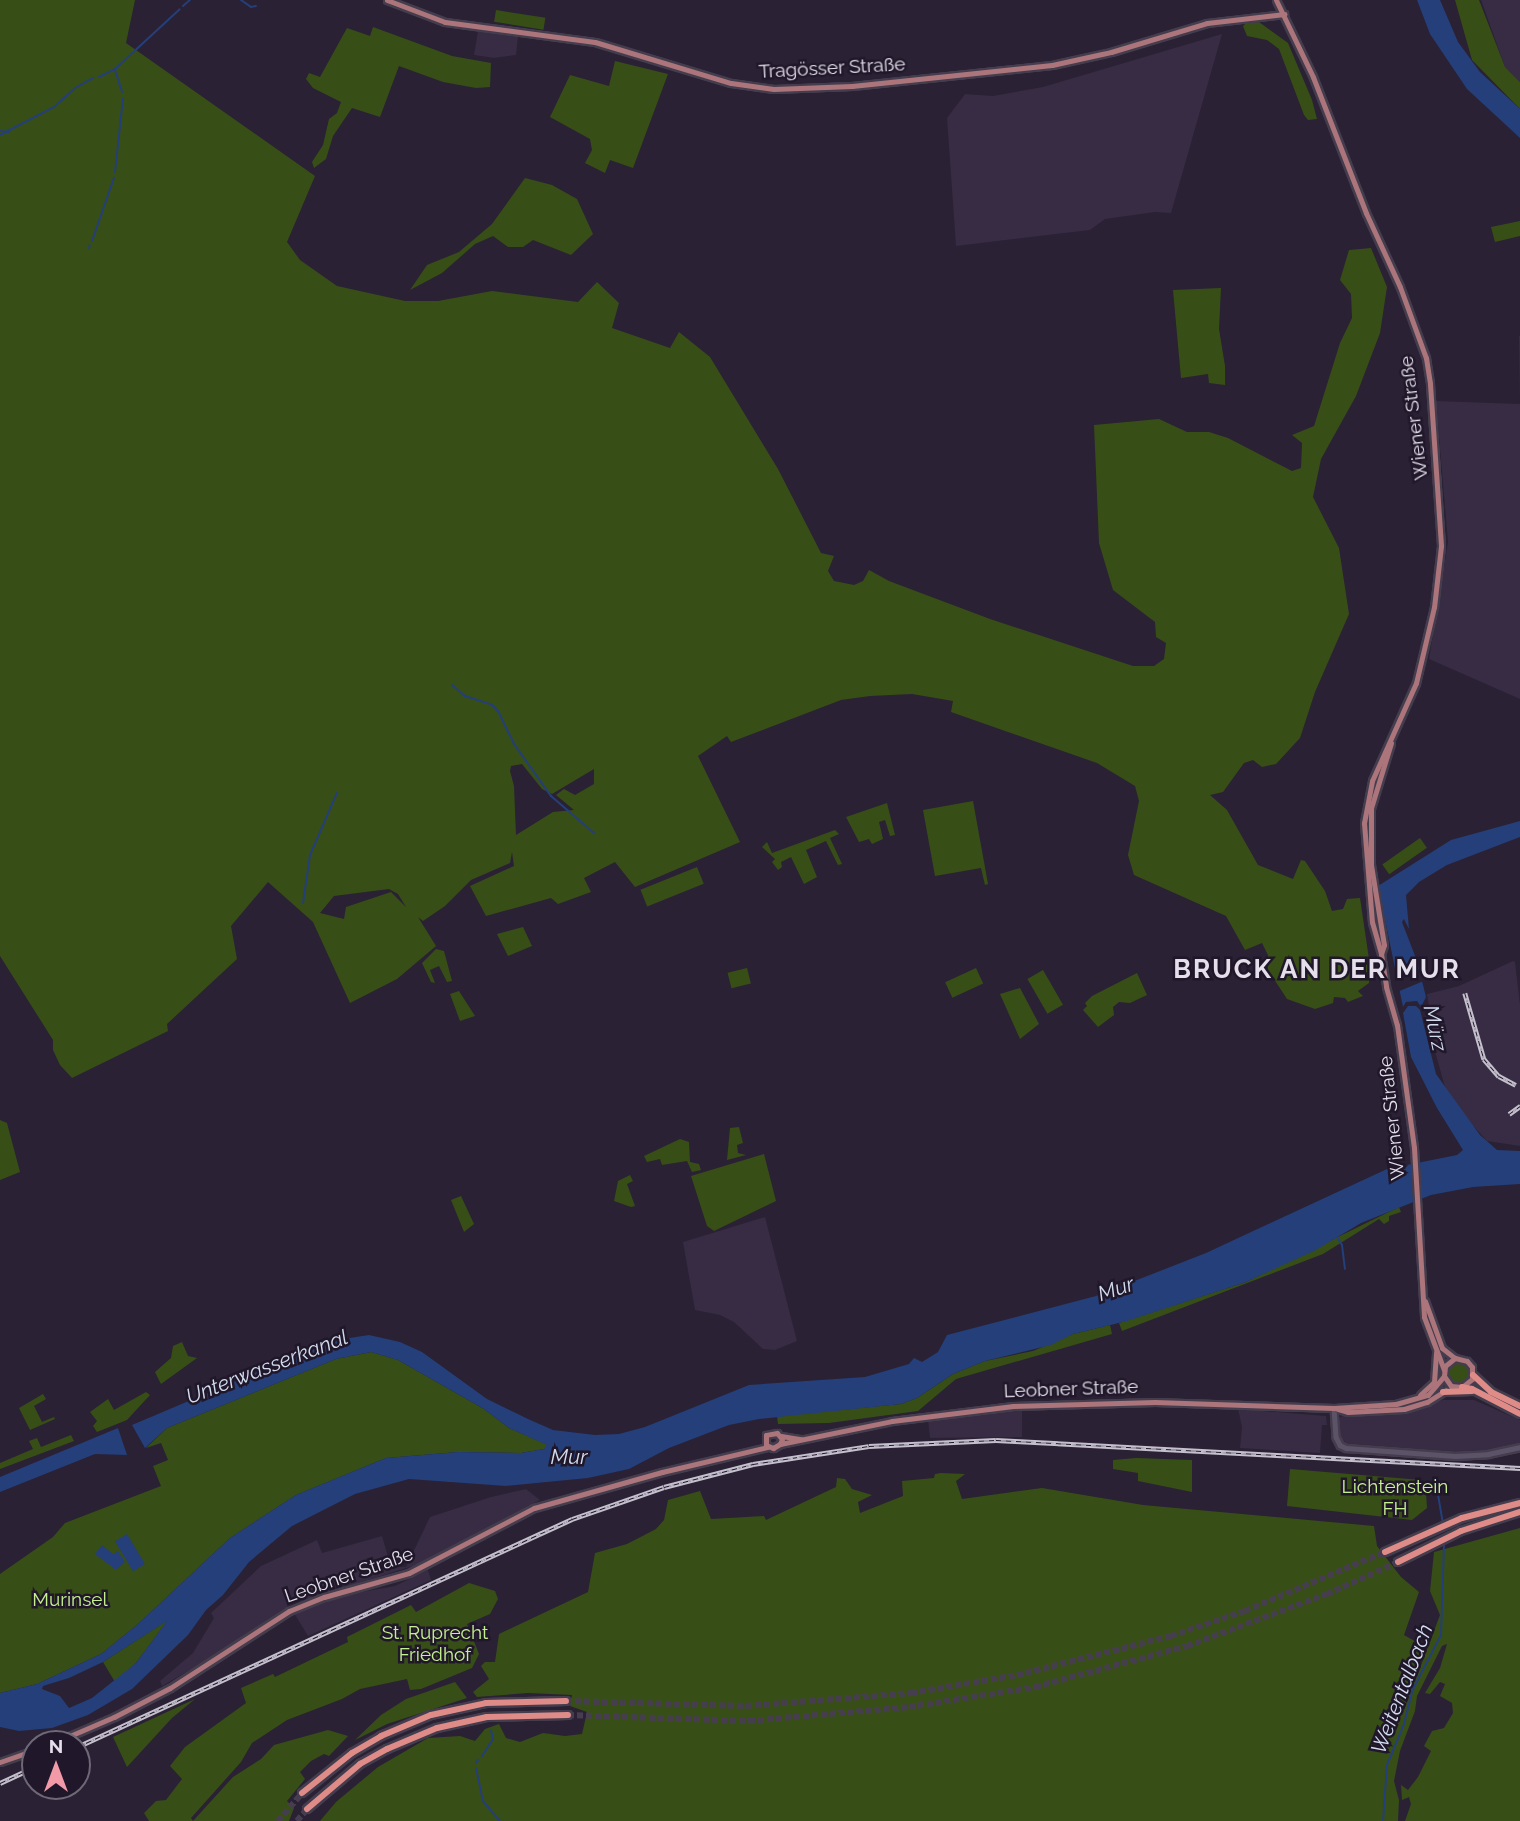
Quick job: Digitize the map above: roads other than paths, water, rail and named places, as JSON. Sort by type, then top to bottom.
[{"type":"highway","points":[[1473,1375],[1491,1392],[1520,1406]]},
{"type":"highway","points":[[1462,1387],[1478,1392],[1520,1414]]},
{"type":"highway","points":[[1443,1392],[1478,1392]]},
{"type":"highway","points":[[1385,1552],[1462,1518],[1520,1503]]},
{"type":"highway","points":[[1398,1562],[1461,1531],[1520,1512]]},
{"type":"highway","points":[[302,1793],[352,1753],[381,1736],[431,1715],[486,1703],[566,1701]]},
{"type":"highway","points":[[307,1809],[360,1764],[387,1749],[437,1728],[487,1717],[568,1715]]},
{"type":"main road","name":"Tragösser Straße","points":[[387,0],[445,22],[595,42],[750,88],[775,89],[852,86],[1039,67],[1111,52],[1207,23],[1284,14]]},
{"type":"main road","name":"Wiener Straße","points":[[1276,0],[1313,77],[1378,244],[1400,287],[1426,358],[1430,384],[1440,529],[1437,590],[1422,664],[1396,730],[1372,780],[1364,823],[1370,913],[1398,1034],[1414,1151],[1420,1280]]},
{"type":"main road","points":[[1420,1280],[1439,1342],[1455,1359],[1470,1363],[1473,1375],[1469,1383],[1462,1387],[1451,1386],[1444,1373],[1424,1317],[1420,1280]]},
{"type":"main road","points":[[1408,1402],[1423,1394],[1434,1382],[1436,1352]]},
{"type":"main road","name":"Leobner Straße","points":[[811,1439],[921,1416],[1013,1406],[1155,1402],[1335,1408],[1408,1402],[1433,1391],[1455,1359]]},
{"type":"main road","name":"Leobner Straße","points":[[1335,1408],[1349,1412],[1404,1409],[1451,1386]]},
{"type":"main road","points":[[755,1450],[772,1432],[781,1436],[811,1439]]},
{"type":"main road","points":[[780,1444],[781,1436]]},
{"type":"main road","points":[[765,1440],[768,1447],[774,1448],[780,1444],[811,1439]]},
{"type":"main road","name":"Leobner Straße","points":[[82,1730],[146,1701],[202,1669],[269,1623],[307,1603],[409,1573],[534,1508],[662,1472],[768,1447]]},
{"type":"main road","points":[[0,1762],[21,1755]]},
{"type":"street","points":[[1335,1408],[1336,1437],[1339,1445],[1346,1448],[1455,1456],[1488,1454],[1520,1447]]},
{"type":"water","points":[[1417,0],[1440,0],[1458,42],[1480,72],[1520,109],[1520,138],[1467,89],[1430,34]]},
{"type":"water","name":"Mürz","points":[[1520,821],[1520,837],[1447,865],[1419,882],[1406,895],[1409,929],[1404,919],[1402,922],[1417,961],[1426,997],[1421,1007],[1417,1001],[1406,1002],[1403,1007],[1378,886],[1451,840]]},
{"type":"water","name":"Mur","points":[[1408,1006],[1416,1006],[1420,1010],[1436,1074],[1480,1135],[1497,1150],[1520,1151],[1520,1184],[1473,1187],[1431,1195],[1361,1223],[1316,1250],[1246,1282],[1127,1321],[1073,1334],[1051,1345],[985,1361],[953,1374],[917,1398],[901,1404],[759,1419],[729,1425],[669,1448],[629,1469],[588,1478],[506,1486],[409,1479],[355,1494],[292,1526],[249,1562],[223,1595],[206,1610],[188,1635],[132,1689],[88,1715],[52,1728],[19,1731],[0,1727],[0,1693],[37,1684],[101,1654],[137,1625],[230,1538],[296,1495],[386,1458],[458,1452],[521,1453],[544,1449],[547,1445],[509,1428],[484,1409],[398,1360],[371,1352],[336,1359],[167,1428],[145,1448],[132,1425],[302,1353],[343,1339],[369,1335],[400,1342],[422,1352],[487,1399],[528,1419],[553,1430],[595,1435],[619,1434],[645,1427],[749,1385],[865,1377],[909,1364],[914,1358],[922,1362],[938,1352],[947,1335],[1096,1296],[1206,1253],[1387,1169],[1457,1155],[1463,1150],[1437,1108],[1411,1057],[1403,1013]],"holes":[[[167,1621],[136,1663],[92,1698],[69,1708],[60,1696],[42,1689],[43,1686],[69,1678],[103,1662]]]},
{"type":"water","points":[[118,1428],[127,1455],[95,1454],[0,1492],[0,1477]]},
{"type":"water","points":[[127,1534],[145,1564],[133,1571],[115,1541]]},
{"type":"water","points":[[102,1545],[113,1554],[118,1551],[125,1562],[116,1570],[95,1554]]},
{"type":"waterway","points":[[183,6],[190,0]]},
{"type":"waterway","points":[[241,0],[251,7],[256,6]]},
{"type":"waterway","points":[[99,77],[115,69],[180,9]]},
{"type":"waterway","points":[[115,70],[122,92]]},
{"type":"waterway","points":[[0,135],[54,107],[75,88],[93,78]]},
{"type":"waterway","points":[[115,172],[123,98]]},
{"type":"waterway","points":[[0,131],[9,132]]},
{"type":"waterway","points":[[92,241],[114,178]]},
{"type":"waterway","points":[[452,685],[465,696],[492,705],[498,711],[514,744],[551,796],[594,833]]},
{"type":"waterway","points":[[303,903],[310,855],[337,793]]},
{"type":"waterway","name":"Weitentalbach","points":[[1337,1237],[1342,1245],[1345,1269]]},
{"type":"waterway","name":"Weitentalbach","points":[[1436,1483],[1443,1524]]},
{"type":"waterway","name":"Weitentalbach","points":[[1383,1821],[1387,1765],[1404,1724],[1412,1691],[1441,1635],[1444,1544]]},
{"type":"waterway","points":[[482,1756],[493,1739],[491,1730]]},
{"type":"waterway","points":[[476,1768],[483,1801],[500,1821]]},
{"type":"tunnel","points":[[566,1701],[746,1706],[911,1693],[1017,1675],[1171,1636],[1245,1611],[1385,1552]]},
{"type":"tunnel","points":[[568,1715],[749,1721],[909,1707],[1035,1687],[1187,1646],[1327,1594],[1398,1562]]},
{"type":"tunnel","points":[[278,1821],[302,1793]]},
{"type":"tunnel","points":[[297,1821],[307,1809]]},
{"type":"railway","points":[[1465,993],[1484,1059],[1499,1076],[1516,1085]]},
{"type":"railway","points":[[1509,1114],[1520,1106]]},
{"type":"railway","points":[[91,1741],[572,1519],[664,1487],[753,1464],[869,1446],[996,1440],[1520,1468]]},
{"type":"railway","points":[[0,1783],[21,1773]]},
{"type":"district","name":"BRUCK AN DER MUR","points":[[1317,970]]},
{"type":"water label","name":"Unterwasserkanal","points":[[267,1367]]},
{"type":"park label","name":"Lichtenstein FH","points":[[1395,1498]]},
{"type":"park label","name":"Murinsel","points":[[70,1600]]},
{"type":"park label","name":"St. Ruprecht Friedhof","points":[[435,1644]]}]
